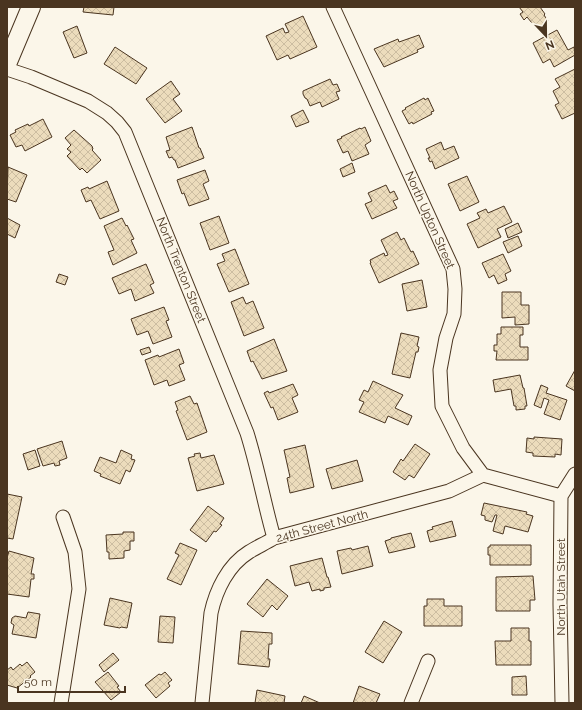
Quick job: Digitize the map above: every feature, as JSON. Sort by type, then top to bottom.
[{"type":"street","points":[[7,64],[31,7]]},
{"type":"street","name":"North Upton Street","points":[[333,7],[453,269],[455,289],[454,314],[446,338],[440,370],[442,406],[464,448],[483,475]]},
{"type":"street","name":"North Trenton Street","points":[[7,69],[31,77],[88,101],[107,113],[125,132],[247,433],[274,538]]},
{"type":"street","points":[[483,475],[561,496],[575,474]]},
{"type":"street","name":"24th Street North","points":[[202,703],[211,613],[214,600],[225,578],[233,567],[248,552],[274,538],[449,491],[483,475]]},
{"type":"street","name":"North Utah Street","points":[[561,496],[560,604],[562,703]]},
{"type":"street","points":[[61,703],[79,589],[75,552],[63,517]]},
{"type":"street","points":[[411,703],[428,660]]},
{"type":"building","points":[[84,7],[114,7],[113,15],[83,12]]},
{"type":"building","points":[[519,7],[540,7],[548,21],[537,29],[527,17],[524,20],[520,14],[523,12]]},
{"type":"building","points":[[303,16],[317,47],[290,59],[288,55],[277,60],[266,36],[283,28],[285,33],[289,32],[285,24]]},
{"type":"building","points":[[77,26],[87,53],[74,58],[63,32]]},
{"type":"building","points":[[557,30],[568,50],[574,47],[575,55],[554,67],[550,59],[543,63],[533,43]]},
{"type":"building","points":[[419,35],[424,47],[417,50],[418,52],[384,67],[374,49],[398,39],[399,42]]},
{"type":"building","points":[[115,47],[147,68],[136,84],[104,64]]},
{"type":"building","points":[[575,69],[575,113],[562,119],[555,105],[559,103],[553,91],[560,87],[555,79]]},
{"type":"building","points":[[330,79],[333,85],[337,84],[340,91],[336,92],[339,99],[322,107],[320,102],[310,106],[303,94],[303,91]]},
{"type":"building","points":[[171,81],[180,94],[173,99],[182,111],[165,123],[146,99]]},
{"type":"building","points":[[424,98],[425,100],[428,98],[434,111],[431,112],[432,114],[413,124],[412,122],[409,124],[402,111]]},
{"type":"building","points":[[303,110],[309,122],[296,127],[291,116]]},
{"type":"building","points":[[43,119],[52,137],[25,151],[22,145],[16,147],[10,135],[16,132],[15,130],[28,124],[29,126]]},
{"type":"building","points":[[192,127],[204,158],[178,168],[175,160],[172,157],[169,158],[166,151],[170,150],[166,137]]},
{"type":"building","points":[[365,127],[371,141],[365,145],[369,154],[352,161],[348,151],[343,153],[337,140]]},
{"type":"building","points":[[74,130],[92,146],[92,150],[101,160],[87,173],[82,168],[80,170],[67,156],[71,152],[67,149],[71,145],[65,138]]},
{"type":"building","points":[[441,142],[444,150],[454,146],[459,158],[435,169],[432,161],[430,162],[428,158],[430,158],[426,149]]},
{"type":"building","points":[[352,163],[355,172],[343,177],[340,169]]},
{"type":"building","points":[[8,167],[27,175],[16,202],[7,199]]},
{"type":"building","points":[[205,170],[209,181],[203,184],[209,199],[189,206],[184,193],[182,194],[177,180]]},
{"type":"building","points":[[467,176],[479,202],[460,211],[448,184]]},
{"type":"building","points":[[107,181],[119,211],[100,219],[91,200],[86,202],[81,190],[88,187],[89,189]]},
{"type":"building","points":[[386,185],[390,193],[394,191],[398,199],[393,201],[397,208],[372,219],[365,204],[372,201],[368,193]]},
{"type":"building","points":[[504,206],[512,222],[497,229],[501,237],[478,248],[467,224],[480,218],[477,213],[486,209],[488,213]]},
{"type":"building","points":[[219,216],[229,243],[210,250],[200,223]]},
{"type":"building","points":[[7,218],[20,225],[15,238],[7,234]]},
{"type":"building","points":[[122,218],[134,239],[131,240],[137,253],[113,265],[108,252],[114,250],[104,226]]},
{"type":"building","points":[[518,223],[522,232],[508,238],[505,229]]},
{"type":"building","points":[[397,232],[401,240],[404,238],[411,252],[413,251],[419,264],[379,283],[370,260],[384,253],[385,256],[388,255],[381,240]]},
{"type":"building","points":[[518,236],[522,246],[508,253],[503,242]]},
{"type":"building","points":[[235,249],[249,284],[229,292],[217,264],[225,261],[222,254]]},
{"type":"building","points":[[503,254],[511,271],[505,274],[507,280],[498,284],[494,275],[489,278],[482,263]]},
{"type":"building","points":[[146,264],[154,283],[150,285],[154,293],[135,301],[131,289],[119,294],[112,278]]},
{"type":"building","points":[[59,274],[68,277],[65,285],[56,282]]},
{"type":"building","points":[[422,280],[427,307],[407,311],[402,284]]},
{"type":"building","points":[[502,292],[521,292],[521,305],[529,305],[529,324],[515,325],[515,317],[502,318]]},
{"type":"building","points":[[243,297],[246,304],[253,301],[264,328],[244,336],[231,302]]},
{"type":"building","points":[[164,307],[169,320],[166,321],[172,337],[153,344],[148,331],[137,335],[131,319]]},
{"type":"building","points":[[501,327],[523,327],[523,335],[520,335],[520,347],[528,347],[528,360],[496,360],[497,351],[494,351],[494,345],[497,345],[497,334],[501,334]]},
{"type":"building","points":[[401,333],[419,337],[417,346],[419,347],[418,352],[416,352],[410,378],[392,374]]},
{"type":"building","points":[[274,339],[287,371],[262,379],[253,361],[251,362],[247,351]]},
{"type":"building","points":[[149,347],[151,352],[142,355],[140,350]]},
{"type":"building","points":[[179,349],[184,363],[179,365],[185,380],[169,386],[167,380],[154,385],[145,360],[158,355],[159,357]]},
{"type":"building","points":[[575,370],[575,391],[566,386]]},
{"type":"building","points":[[520,375],[527,406],[525,406],[525,409],[516,410],[511,389],[495,392],[493,380]]},
{"type":"building","points":[[373,381],[403,395],[395,408],[412,416],[408,425],[388,416],[385,423],[359,412],[364,402],[359,400],[364,390],[368,392]]},
{"type":"building","points":[[293,384],[298,395],[292,398],[298,412],[278,420],[273,407],[271,408],[264,393],[268,391],[269,393]]},
{"type":"building","points":[[541,385],[548,388],[546,393],[567,400],[560,420],[544,414],[549,400],[544,398],[541,408],[534,405]]},
{"type":"building","points":[[190,396],[194,404],[197,403],[207,432],[187,440],[176,411],[178,410],[175,402]]},
{"type":"building","points":[[534,437],[562,439],[561,455],[555,454],[555,457],[533,456],[533,453],[526,452],[527,438],[534,439]]},
{"type":"building","points":[[62,441],[67,458],[59,461],[60,465],[55,466],[54,463],[43,466],[37,449]]},
{"type":"building","points":[[415,444],[430,454],[414,478],[409,475],[405,480],[393,472],[401,459],[403,461]]},
{"type":"building","points":[[305,445],[314,487],[290,493],[287,478],[290,477],[284,450]]},
{"type":"building","points":[[35,450],[40,466],[28,470],[23,454]]},
{"type":"building","points":[[121,450],[132,455],[131,459],[135,460],[130,472],[126,470],[120,484],[100,476],[101,474],[94,471],[100,457],[116,463]]},
{"type":"building","points":[[200,453],[201,458],[214,455],[224,484],[197,491],[188,458],[195,456],[194,454]]},
{"type":"building","points":[[357,460],[363,481],[332,489],[326,469]]},
{"type":"building","points":[[7,494],[22,497],[13,539],[7,538]]},
{"type":"building","points":[[484,503],[527,512],[526,514],[533,516],[528,532],[505,526],[503,534],[493,531],[497,515],[495,515],[492,522],[485,520],[485,516],[481,515]]},
{"type":"building","points":[[208,506],[224,518],[220,524],[222,525],[216,532],[214,531],[206,542],[190,530]]},
{"type":"building","points":[[452,521],[456,536],[430,542],[427,531],[433,529],[432,527]]},
{"type":"building","points":[[123,532],[134,532],[134,541],[130,541],[130,550],[124,551],[124,558],[109,559],[106,535],[123,534]]},
{"type":"building","points":[[411,533],[415,547],[389,553],[385,541]]},
{"type":"building","points":[[180,543],[197,550],[181,585],[167,579],[179,555],[175,553]]},
{"type":"building","points":[[490,545],[531,545],[531,565],[490,565],[488,547],[490,547]]},
{"type":"building","points":[[368,546],[373,566],[342,574],[337,551],[351,548],[352,550]]},
{"type":"building","points":[[9,551],[34,558],[31,574],[34,574],[34,579],[31,579],[29,597],[7,594],[7,558]]},
{"type":"building","points":[[322,558],[331,587],[324,588],[324,590],[320,591],[320,589],[312,591],[309,582],[295,586],[290,566]]},
{"type":"building","points":[[533,576],[535,600],[530,600],[530,611],[496,611],[496,577]]},
{"type":"building","points":[[267,579],[288,596],[277,610],[272,605],[263,617],[247,604]]},
{"type":"building","points":[[110,598],[132,603],[127,628],[104,625]]},
{"type":"building","points":[[427,599],[444,599],[444,606],[462,606],[462,626],[424,626],[424,606],[427,606]]},
{"type":"building","points":[[28,612],[40,614],[36,638],[12,634],[14,625],[11,623],[12,618],[15,616],[26,618]]},
{"type":"building","points":[[160,616],[175,617],[173,643],[158,642]]},
{"type":"building","points":[[384,621],[402,632],[383,663],[365,652]]},
{"type":"building","points":[[511,628],[529,628],[529,641],[531,641],[531,665],[496,665],[495,641],[511,641]]},
{"type":"building","points":[[241,631],[272,633],[272,644],[269,644],[269,667],[238,664]]},
{"type":"building","points":[[113,653],[119,660],[104,672],[99,665]]},
{"type":"building","points":[[27,662],[35,672],[30,676],[31,677],[17,688],[7,685],[7,670],[11,667],[13,670],[20,664],[22,666]]},
{"type":"building","points":[[108,672],[119,686],[117,687],[121,692],[111,700],[95,682]]},
{"type":"building","points":[[165,672],[172,680],[168,683],[170,686],[156,698],[145,685],[159,674],[161,675]]},
{"type":"building","points":[[526,676],[527,695],[512,695],[512,677]]},
{"type":"building","points":[[359,686],[380,694],[376,703],[353,703]]},
{"type":"building","points":[[257,690],[285,696],[284,703],[255,703]]},
{"type":"building","points":[[304,696],[320,703],[301,703]]}]
